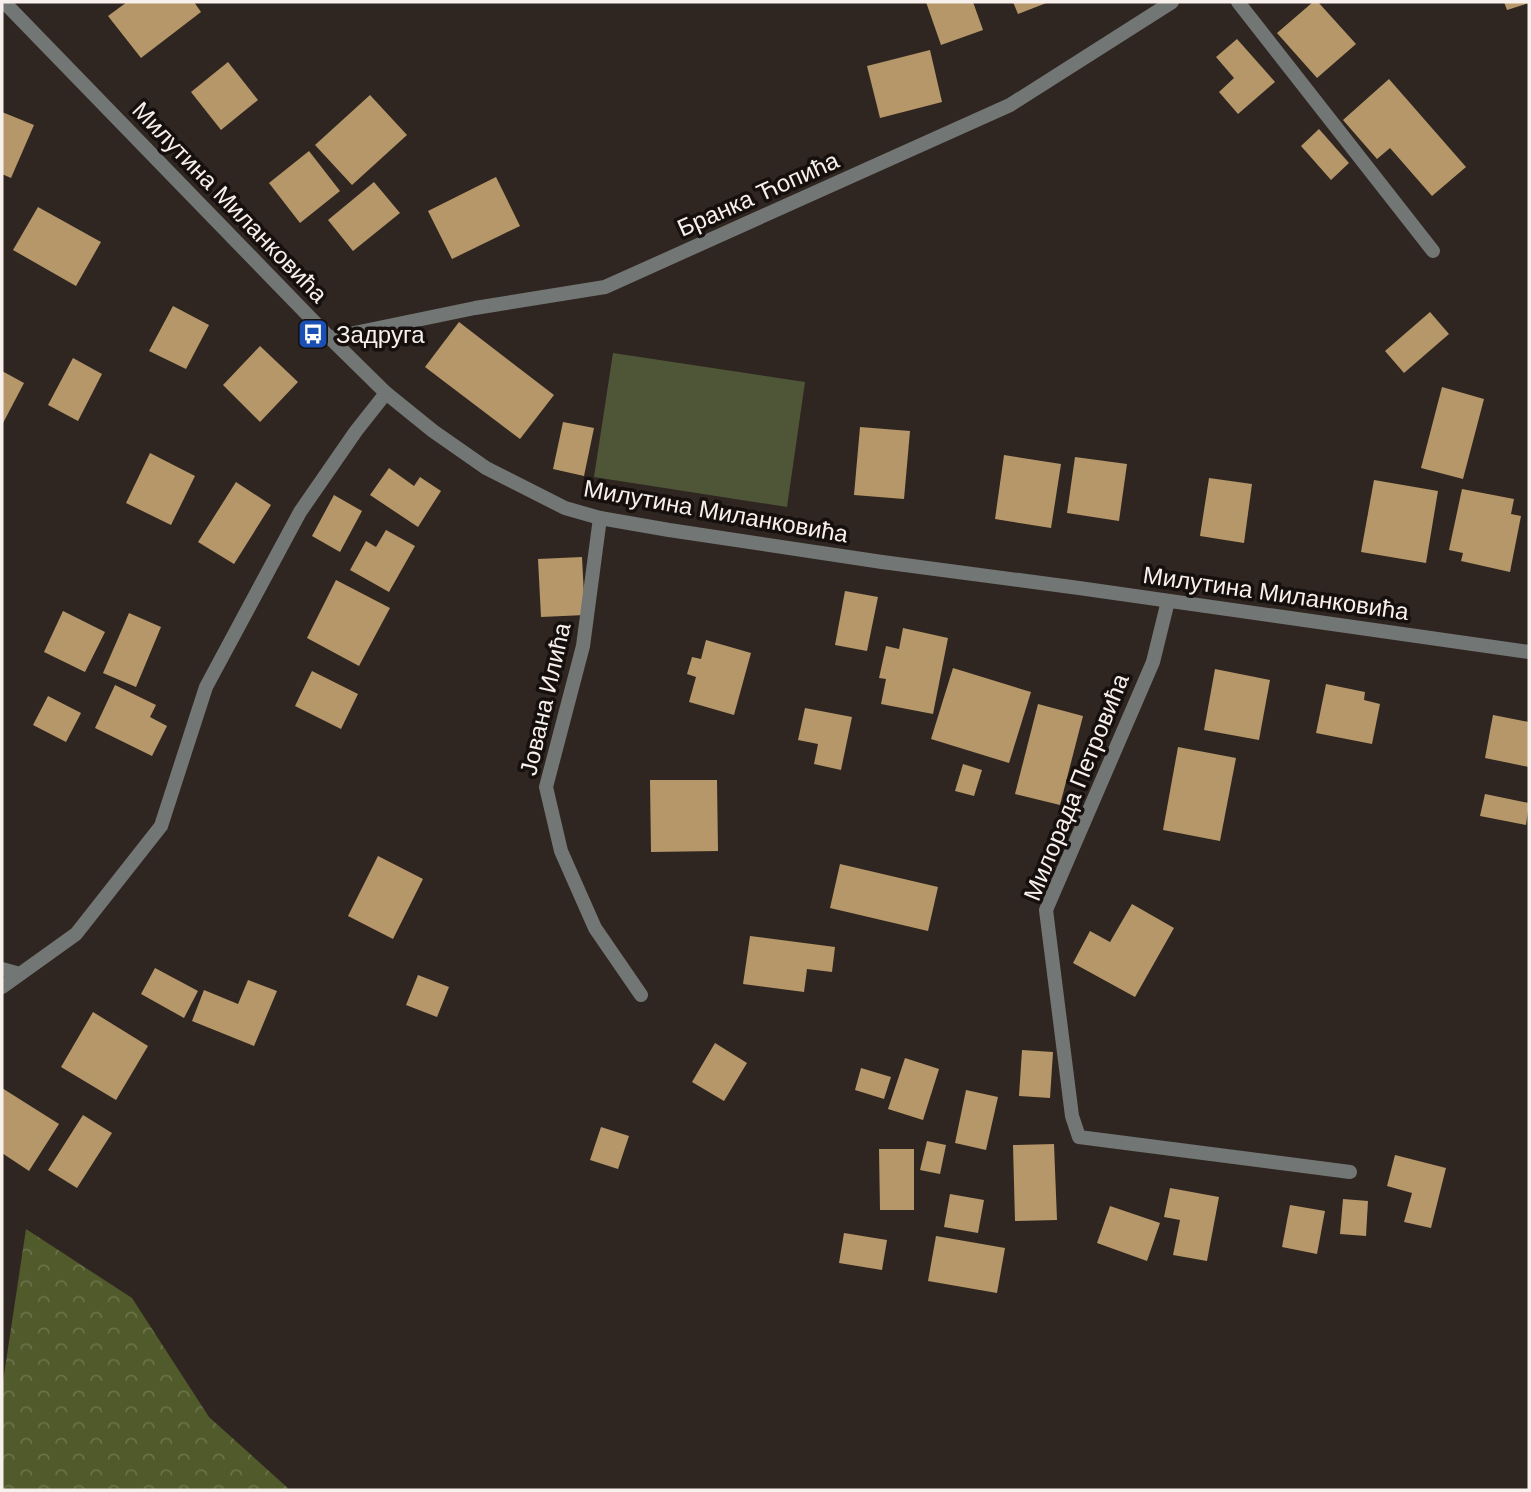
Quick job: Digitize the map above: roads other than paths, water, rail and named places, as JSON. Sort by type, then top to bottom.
[{"type":"street","name":"Милутина Миланковића","points":[[4,2],[386,393],[433,431],[486,468],[565,508],[600,518],[869,560],[1529,652]]},
{"type":"street","name":"Бранка Ћопића","points":[[330,338],[475,308],[605,287],[1010,105],[1172,2]]},
{"type":"street","points":[[1238,2],[1433,251]]},
{"type":"street","points":[[2,987],[76,934],[162,826],[206,687],[300,512],[386,393]]},
{"type":"street","name":"Јована Илића","points":[[600,518],[583,646],[546,787],[561,851],[595,929],[640,995]]},
{"type":"street","name":"Милорада Петровића","points":[[1168,601],[1153,662],[1046,909],[1072,1116],[1079,1138],[1350,1172]]},
{"type":"street","points":[[2,969],[20,974]]},
{"type":"place","name":"Задруга","points":[[313,334]]}]
